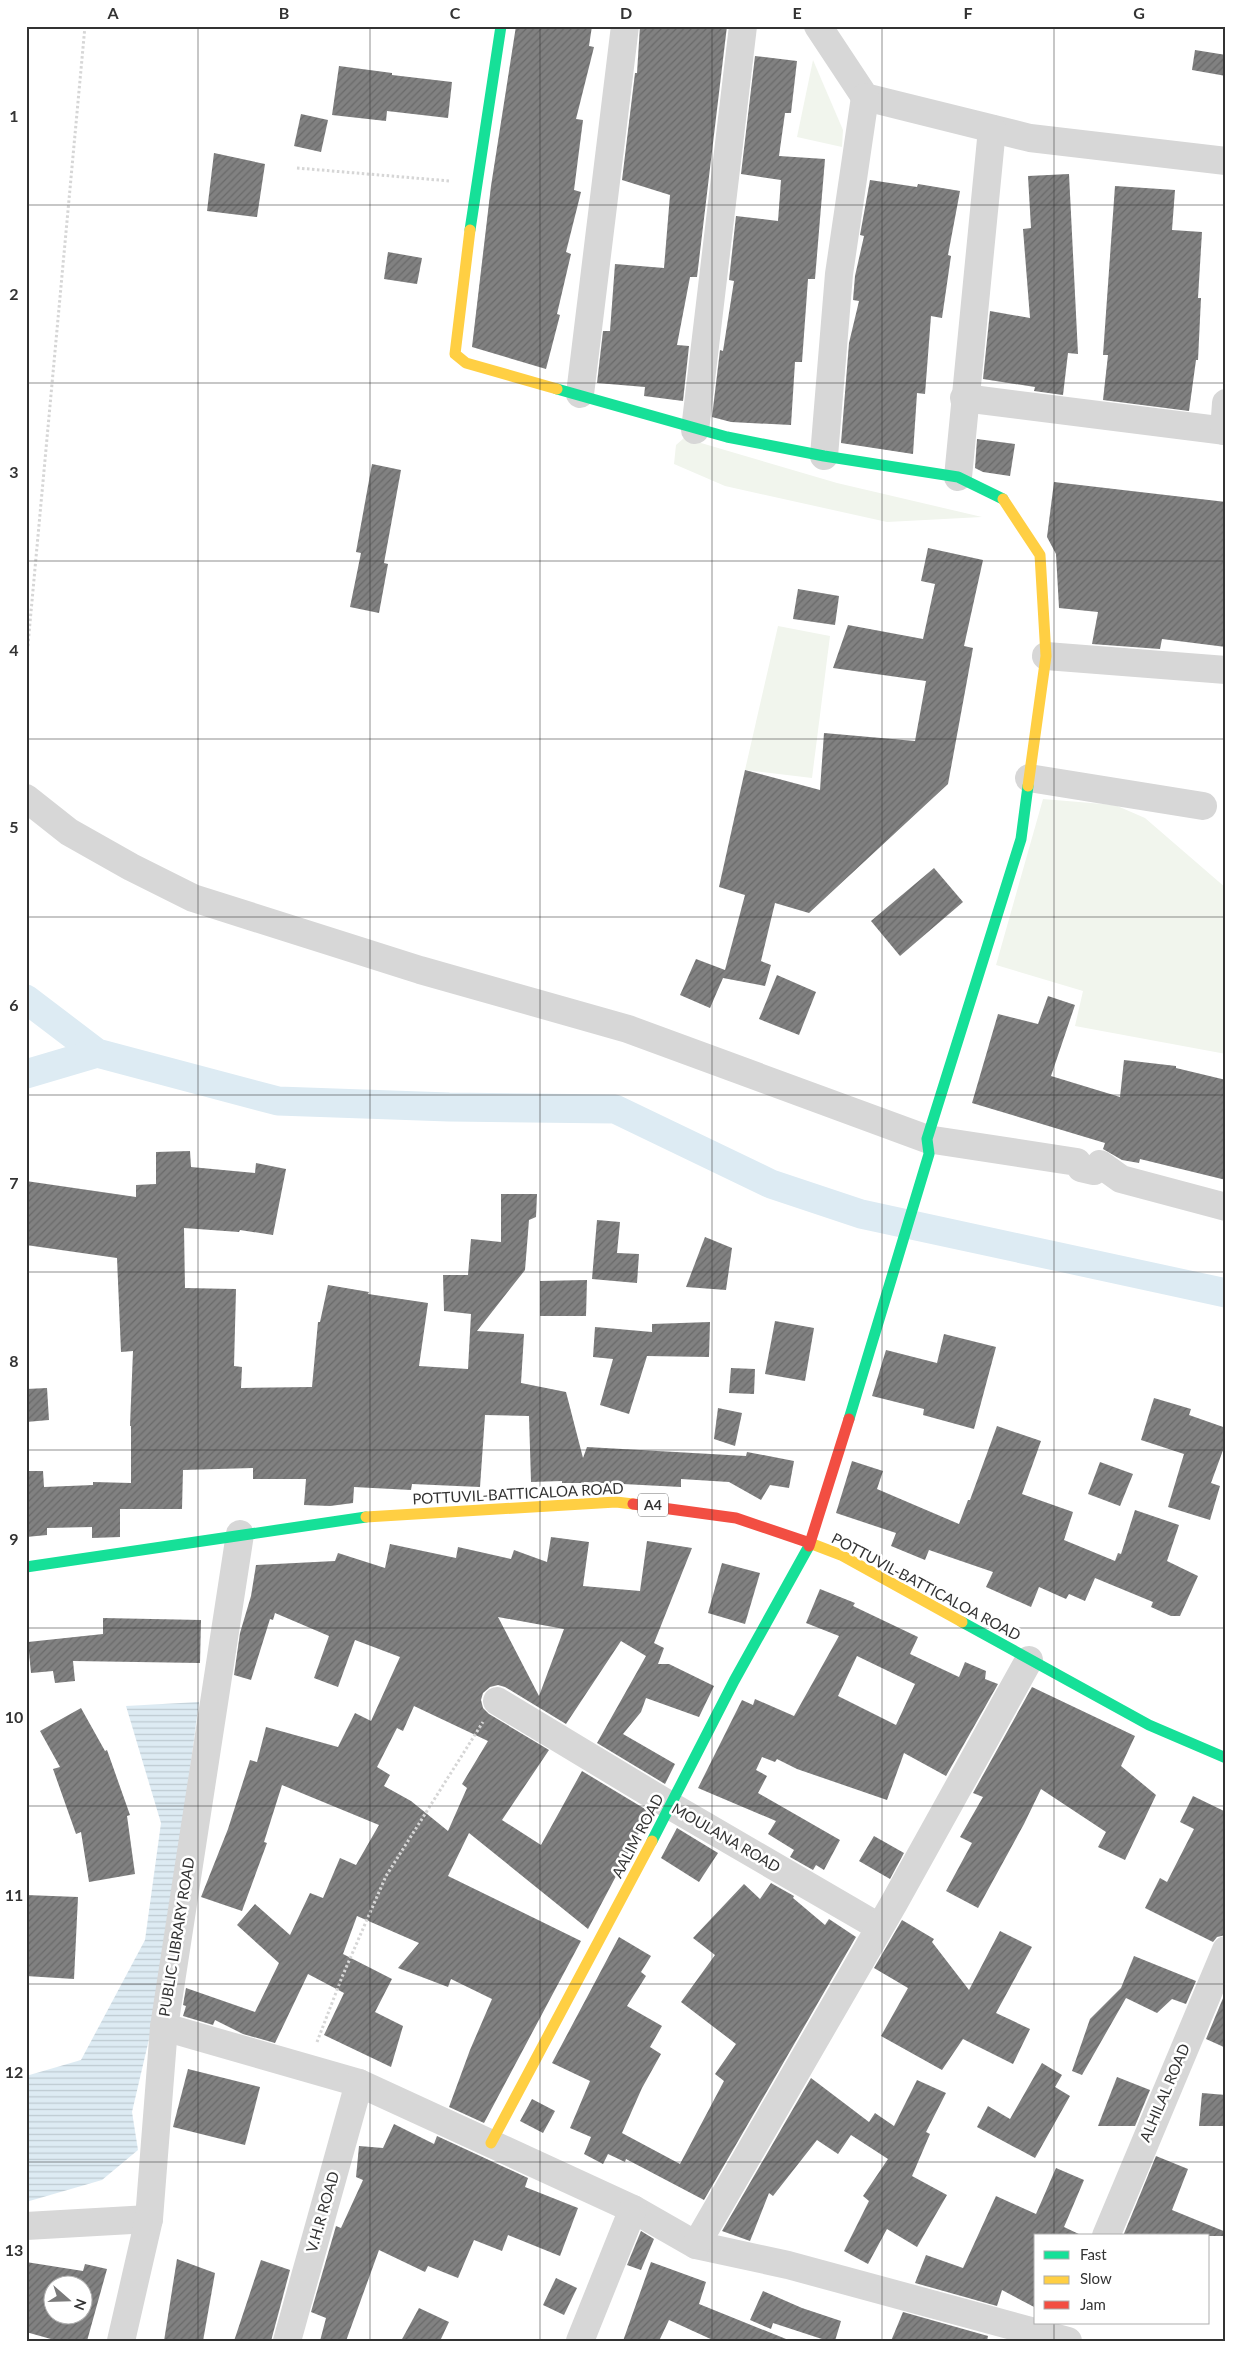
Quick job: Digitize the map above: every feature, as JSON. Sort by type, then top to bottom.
[{"type":"main road","points":[[476,184],[501,26]]},
{"type":"main road","name":"AALIM ROAD","points":[[476,184],[455,354],[466,363],[580,394],[695,430],[824,456],[958,477],[1005,500],[1040,555],[1046,656],[1021,839],[811,1543],[734,1681],[671,1806],[491,2143]]},
{"type":"main road","name":"POTTUVIL-BATTICALOA ROAD","points":[[26,1567],[240,1534],[375,1516],[616,1502],[651,1505],[736,1518],[841,1555],[1149,1725],[1226,1758]]},
{"type":"street","points":[[580,394],[625,26]]},
{"type":"street","points":[[695,430],[743,26]]},
{"type":"street","points":[[818,26],[865,97],[839,274],[824,456]]},
{"type":"street","points":[[865,97],[1030,138],[1226,160]]},
{"type":"street","points":[[958,477],[964,398],[992,129]]},
{"type":"street","points":[[964,398],[1225,431],[1226,403]]},
{"type":"street","points":[[1046,656],[1226,670]]},
{"type":"street","points":[[1029,778],[1204,806]]},
{"type":"street","points":[[26,798],[69,832],[193,898],[420,970],[628,1029],[928,1146],[1077,1162],[1081,1168],[1094,1171],[1100,1164],[1121,1179],[1226,1207]]},
{"type":"street","name":"PUBLIC LIBRARY ROAD","points":[[121,2341],[149,2219],[164,2027],[240,1534]]},
{"type":"street","points":[[696,2244],[879,1927],[1029,1660]]},
{"type":"street","name":"MOULANA ROAD","points":[[496,1701],[879,1927]]},
{"type":"street","name":"ALHILAL ROAD","points":[[1107,2234],[1226,1950]]},
{"type":"street","points":[[164,2027],[360,2082],[633,2209],[696,2244],[788,2265],[1065,2336]]},
{"type":"street","name":"V.H.R ROAD","points":[[287,2341],[360,2082]]},
{"type":"street","points":[[580,2341],[633,2209]]},
{"type":"street","points":[[26,2226],[149,2219]]},
{"type":"path","points":[[26,666],[85,26]]},
{"type":"path","points":[[297,168],[476,184]]},
{"type":"path","points":[[307,2067],[342,1977],[386,1876],[496,1701]]},
{"type":"shaded area","points":[[813,60],[843,130],[842,147],[797,137]]},
{"type":"shaded area","points":[[684,438],[837,483],[982,517],[887,522],[725,486],[674,464],[676,445]]},
{"type":"shaded area","points":[[778,626],[830,636],[812,778],[745,770]]},
{"type":"shaded area","points":[[1043,799],[1115,805],[1145,818],[1226,888],[1226,1054],[1075,1026],[1083,991],[996,965]]},
{"type":"shaded area","points":[[199,1702],[160,1992],[132,2112],[138,2150],[102,2180],[26,2202],[26,2076],[81,2060],[145,1940],[161,1823],[126,1706]]},
{"type":"building","points":[[516,26],[592,26],[589,46],[594,47],[576,119],[583,120],[574,190],[581,192],[566,252],[571,254],[557,314],[560,315],[546,369],[472,347],[491,186]]},
{"type":"building","points":[[640,26],[727,26],[697,277],[690,277],[677,345],[689,346],[683,401],[644,396],[645,387],[597,383],[603,331],[610,331],[615,264],[664,268],[670,195],[622,180],[635,73],[637,73]]},
{"type":"building","points":[[1195,50],[1226,55],[1226,76],[1192,70]]},
{"type":"building","points":[[755,56],[797,61],[791,113],[785,113],[779,156],[825,159],[815,279],[808,279],[802,362],[795,362],[791,425],[731,422],[712,417],[720,350],[723,351],[734,281],[729,280],[736,216],[778,221],[781,180],[741,174]]},
{"type":"building","points":[[339,66],[452,82],[448,118],[387,111],[386,121],[332,115]]},
{"type":"building","points":[[301,114],[328,120],[321,152],[294,146]]},
{"type":"building","points":[[214,153],[265,164],[257,217],[207,211]]},
{"type":"building","points":[[1069,174],[1078,354],[1068,353],[1063,395],[1034,391],[1035,387],[983,379],[990,311],[1030,318],[1023,229],[1031,228],[1028,176]]},
{"type":"building","points":[[870,180],[917,187],[918,184],[960,191],[948,255],[951,256],[942,318],[931,316],[925,394],[917,393],[913,454],[841,443],[849,343],[859,301],[853,300],[855,276],[864,236],[860,235]]},
{"type":"building","points":[[1115,186],[1175,190],[1172,230],[1202,232],[1198,298],[1201,298],[1198,360],[1196,360],[1189,411],[1103,400],[1108,355],[1103,355]]},
{"type":"building","points":[[388,252],[422,258],[417,284],[384,279]]},
{"type":"building","points":[[977,439],[1015,444],[1010,476],[983,472],[975,468]]},
{"type":"building","points":[[372,464],[401,470],[384,563],[388,564],[379,613],[350,607],[361,553],[356,552]]},
{"type":"building","points":[[1054,482],[1226,502],[1226,647],[1162,639],[1160,649],[1092,644],[1098,612],[1059,608],[1056,554],[1047,537]]},
{"type":"building","points":[[928,548],[983,560],[964,646],[973,648],[948,784],[809,913],[775,903],[761,961],[771,965],[765,986],[723,978],[710,1008],[680,995],[696,959],[725,970],[745,895],[719,887],[745,770],[820,790],[824,733],[915,741],[926,681],[833,668],[848,625],[923,639],[935,584],[921,581]]},
{"type":"building","points":[[798,589],[839,596],[835,625],[793,619]]},
{"type":"building","points":[[934,868],[963,902],[900,956],[871,921]]},
{"type":"building","points":[[777,975],[816,992],[799,1035],[759,1019]]},
{"type":"building","points":[[1048,996],[1075,1005],[1051,1076],[1120,1097],[1124,1060],[1176,1066],[1176,1068],[1226,1080],[1226,1180],[1140,1159],[1139,1163],[1122,1160],[1103,1149],[1105,1143],[972,1103],[998,1014],[1038,1024]]},
{"type":"building","points":[[190,1151],[191,1167],[255,1173],[256,1163],[286,1169],[273,1235],[240,1230],[239,1232],[184,1228],[185,1288],[236,1289],[234,1366],[242,1367],[241,1388],[312,1387],[318,1322],[320,1322],[328,1285],[369,1292],[368,1294],[428,1303],[419,1366],[468,1369],[471,1314],[444,1311],[443,1275],[468,1275],[471,1239],[501,1242],[501,1194],[537,1194],[536,1217],[529,1220],[525,1270],[477,1331],[524,1334],[521,1383],[566,1392],[583,1458],[587,1447],[746,1456],[747,1452],[794,1461],[789,1488],[770,1485],[761,1500],[729,1482],[681,1479],[681,1487],[584,1482],[562,1483],[562,1481],[531,1482],[529,1416],[485,1415],[480,1487],[412,1484],[411,1490],[354,1487],[353,1503],[330,1506],[304,1505],[306,1479],[253,1479],[253,1468],[183,1470],[182,1509],[120,1509],[120,1537],[92,1538],[92,1527],[47,1528],[47,1535],[26,1537],[26,1471],[43,1471],[44,1487],[93,1485],[93,1482],[131,1483],[130,1426],[133,1351],[121,1352],[117,1258],[26,1245],[26,1181],[136,1197],[136,1185],[156,1184],[156,1152]]},
{"type":"building","points":[[597,1220],[620,1222],[617,1253],[639,1254],[637,1283],[592,1279]]},
{"type":"building","points":[[705,1237],[732,1248],[726,1290],[686,1287]]},
{"type":"building","points":[[587,1280],[586,1316],[540,1316],[540,1281]]},
{"type":"building","points":[[775,1321],[814,1328],[805,1381],[765,1374]]},
{"type":"building","points":[[710,1322],[709,1357],[647,1356],[629,1414],[600,1405],[613,1359],[593,1357],[595,1327],[652,1332],[652,1324]]},
{"type":"building","points":[[944,1334],[996,1347],[974,1429],[923,1415],[924,1409],[872,1396],[886,1350],[937,1363]]},
{"type":"building","points":[[731,1368],[755,1369],[754,1394],[729,1393]]},
{"type":"building","points":[[47,1388],[49,1420],[26,1422],[26,1389]]},
{"type":"building","points":[[1154,1398],[1191,1409],[1189,1415],[1226,1428],[1226,1442],[1211,1483],[1220,1486],[1210,1520],[1168,1507],[1184,1454],[1141,1440]]},
{"type":"building","points":[[718,1408],[742,1413],[735,1446],[714,1439]]},
{"type":"building","points":[[997,1426],[1041,1441],[1022,1494],[1073,1512],[1064,1540],[1115,1561],[1118,1553],[1121,1554],[1135,1510],[1179,1525],[1167,1561],[1198,1576],[1180,1616],[1171,1616],[1151,1607],[1153,1602],[1095,1578],[1085,1601],[1069,1594],[1066,1599],[1039,1587],[1031,1607],[986,1587],[993,1572],[929,1550],[925,1560],[891,1546],[896,1533],[836,1513],[852,1461],[883,1471],[877,1489],[959,1524],[968,1500],[970,1500]]},
{"type":"building","points":[[1100,1462],[1133,1474],[1120,1506],[1088,1494]]},
{"type":"building","points":[[551,1537],[589,1542],[583,1586],[640,1591],[647,1541],[692,1548],[654,1643],[664,1648],[658,1664],[669,1664],[714,1686],[699,1717],[646,1698],[641,1712],[623,1734],[675,1764],[665,1784],[597,1743],[646,1656],[621,1641],[566,1724],[505,1687],[498,1685],[490,1687],[483,1693],[481,1700],[483,1708],[489,1714],[549,1750],[502,1820],[541,1845],[582,1771],[650,1812],[588,1929],[469,1833],[448,1876],[581,1941],[484,2123],[449,2107],[470,2050],[492,1999],[451,1979],[448,1987],[398,1968],[419,1943],[357,1916],[343,1954],[392,1979],[375,2012],[403,2026],[391,2067],[324,2035],[344,1993],[308,1974],[275,2043],[243,2034],[215,2020],[213,2025],[183,2016],[186,2006],[183,2005],[186,1988],[255,2012],[279,1963],[237,1925],[255,1904],[290,1935],[310,1893],[323,1898],[340,1858],[356,1865],[379,1825],[282,1785],[264,1842],[267,1843],[242,1911],[201,1897],[228,1829],[250,1760],[257,1762],[266,1727],[338,1747],[355,1713],[371,1721],[400,1657],[355,1640],[338,1687],[314,1678],[329,1636],[275,1613],[273,1620],[270,1619],[251,1680],[234,1675],[240,1633],[251,1596],[256,1565],[335,1561],[338,1553],[385,1568],[390,1544],[456,1558],[458,1547],[511,1559],[514,1550],[547,1562]],"holes":[[[498,1617],[564,1629],[539,1696]],[[414,1706],[488,1741],[462,1784],[467,1788],[448,1831],[411,1801],[384,1786],[390,1775],[377,1767],[397,1728],[403,1731]]]},
{"type":"building","points":[[722,1563],[760,1573],[745,1624],[708,1613]]},
{"type":"building","points":[[820,1589],[855,1603],[853,1606],[918,1637],[910,1654],[959,1677],[965,1662],[986,1671],[985,1679],[998,1684],[946,1776],[904,1753],[887,1800],[797,1769],[777,1759],[775,1762],[762,1757],[756,1770],[767,1776],[758,1793],[840,1840],[824,1870],[816,1865],[813,1870],[790,1857],[794,1850],[768,1834],[776,1821],[698,1788],[742,1700],[753,1705],[755,1699],[794,1716],[839,1636],[806,1623]],"holes":[[[857,1656],[915,1684],[896,1725],[838,1696]]]},
{"type":"building","points":[[103,1618],[201,1620],[200,1663],[73,1661],[75,1681],[55,1683],[53,1671],[31,1673],[28,1642],[103,1634]]},
{"type":"building","points":[[1032,1687],[1135,1736],[1121,1766],[1156,1795],[1125,1860],[1098,1847],[1106,1832],[1041,1789],[978,1908],[946,1891],[972,1843],[960,1837],[983,1797],[973,1793]]},
{"type":"building","points":[[81,1708],[105,1751],[107,1750],[130,1815],[127,1816],[135,1874],[89,1882],[81,1832],[76,1834],[53,1769],[60,1767],[40,1731]]},
{"type":"building","points":[[1193,1796],[1226,1812],[1226,1935],[1217,1937],[1213,1942],[1145,1908],[1160,1878],[1167,1882],[1194,1829],[1180,1822]]},
{"type":"building","points":[[677,1828],[718,1853],[699,1882],[661,1858]]},
{"type":"building","points":[[874,1836],[904,1853],[890,1879],[859,1861]]},
{"type":"building","points":[[771,1883],[794,1896],[793,1898],[825,1925],[829,1919],[856,1937],[704,2200],[626,2159],[625,2162],[608,2154],[603,2164],[584,2154],[591,2137],[570,2128],[590,2081],[552,2063],[619,1937],[651,1956],[641,1972],[646,1976],[627,2006],[662,2026],[650,2047],[661,2054],[642,2088],[622,2133],[680,2164],[724,2081],[715,2074],[736,2044],[681,2002],[715,1955],[693,1938],[744,1884],[760,1899]]},
{"type":"building","points":[[26,1895],[78,1897],[74,1979],[26,1976]]},
{"type":"building","points":[[902,1920],[934,1939],[932,1942],[969,1990],[1000,1931],[1032,1947],[996,2013],[1030,2029],[1013,2064],[963,2039],[942,2070],[881,2036],[908,1988],[874,1968]]},
{"type":"building","points":[[1134,1956],[1196,1981],[1186,2004],[1172,1999],[1157,2013],[1126,1998],[1082,2075],[1072,2071],[1090,2019],[1121,1988]]},
{"type":"building","points":[[1226,1991],[1226,2048],[1206,2039]]},
{"type":"building","points":[[1042,2063],[1062,2075],[1055,2087],[1070,2096],[1035,2158],[977,2127],[988,2106],[1010,2119]]},
{"type":"building","points":[[188,2069],[260,2087],[245,2145],[173,2127]]},
{"type":"building","points":[[1117,2077],[1150,2090],[1135,2126],[1098,2126]]},
{"type":"building","points":[[811,2078],[869,2122],[875,2113],[894,2126],[917,2080],[946,2093],[926,2132],[930,2134],[912,2176],[947,2195],[917,2247],[887,2229],[868,2264],[844,2251],[869,2201],[863,2196],[888,2159],[851,2135],[838,2154],[817,2140],[773,2196],[769,2193],[750,2241],[722,2231]]},
{"type":"building","points":[[1202,2093],[1226,2095],[1226,2126],[1199,2126]]},
{"type":"building","points":[[532,2099],[555,2111],[543,2133],[520,2121]]},
{"type":"building","points":[[394,2124],[434,2144],[437,2136],[528,2178],[525,2187],[578,2208],[560,2256],[508,2235],[502,2251],[474,2240],[458,2278],[428,2266],[425,2272],[379,2250],[346,2341],[320,2341],[326,2318],[311,2312],[336,2226],[341,2228],[363,2180],[356,2177],[359,2146],[383,2148]]},
{"type":"building","points":[[1156,2156],[1188,2169],[1172,2210],[1226,2232],[1226,2236],[1210,2236],[1210,2234],[1124,2234]]},
{"type":"building","points":[[1056,2168],[1084,2180],[1064,2227],[1079,2234],[1034,2234],[1034,2307],[1002,2290],[997,2306],[915,2283],[926,2255],[963,2268],[996,2196],[1036,2214]]},
{"type":"building","points":[[641,2231],[654,2239],[641,2270],[627,2265]]},
{"type":"building","points":[[177,2259],[215,2273],[203,2341],[164,2341]]},
{"type":"building","points":[[261,2260],[290,2270],[271,2341],[234,2341]]},
{"type":"building","points":[[26,2262],[83,2271],[85,2264],[107,2269],[92,2323],[92,2274],[42,2274],[42,2324],[92,2324],[87,2341],[58,2341],[26,2332]]},
{"type":"building","points":[[651,2262],[706,2282],[699,2304],[791,2341],[715,2341],[669,2320],[659,2341],[623,2341]]},
{"type":"building","points":[[556,2278],[577,2288],[564,2315],[543,2305]]},
{"type":"building","points":[[763,2291],[802,2308],[841,2321],[835,2341],[828,2341],[773,2323],[771,2329],[750,2320]]},
{"type":"building","points":[[419,2308],[449,2322],[440,2341],[401,2341]]},
{"type":"building","points":[[903,2312],[988,2336],[987,2341],[891,2341]]},
{"type":"waterway","points":[[26,999],[97,1053],[278,1101],[449,1107],[615,1109],[771,1184],[861,1214],[1226,1293]]},
{"type":"waterway","points":[[26,1074],[97,1053]]},
{"type":"traffic: fast","points":[[470,230],[501,26]]},
{"type":"traffic: fast","points":[[557,389],[727,437],[824,456],[958,477],[1003,499]]},
{"type":"traffic: fast","points":[[849,1419],[929,1154],[927,1139],[1021,839],[1028,786]]},
{"type":"traffic: fast","points":[[26,1567],[366,1517]]},
{"type":"traffic: fast","points":[[652,1841],[734,1681],[809,1546]]},
{"type":"traffic: fast","points":[[962,1622],[1149,1725],[1226,1758]]},
{"type":"traffic: slow","points":[[470,230],[455,354],[466,363],[557,389]]},
{"type":"traffic: slow","points":[[1003,499],[1040,555],[1046,656],[1028,786]]},
{"type":"traffic: slow","points":[[366,1517],[616,1502],[633,1504]]},
{"type":"traffic: slow","points":[[807,1542],[841,1555],[962,1622]]},
{"type":"traffic: slow","points":[[491,2143],[652,1841]]},
{"type":"traffic: jam","points":[[809,1546],[849,1419]]},
{"type":"traffic: jam","points":[[633,1504],[736,1518],[807,1542]]}]
